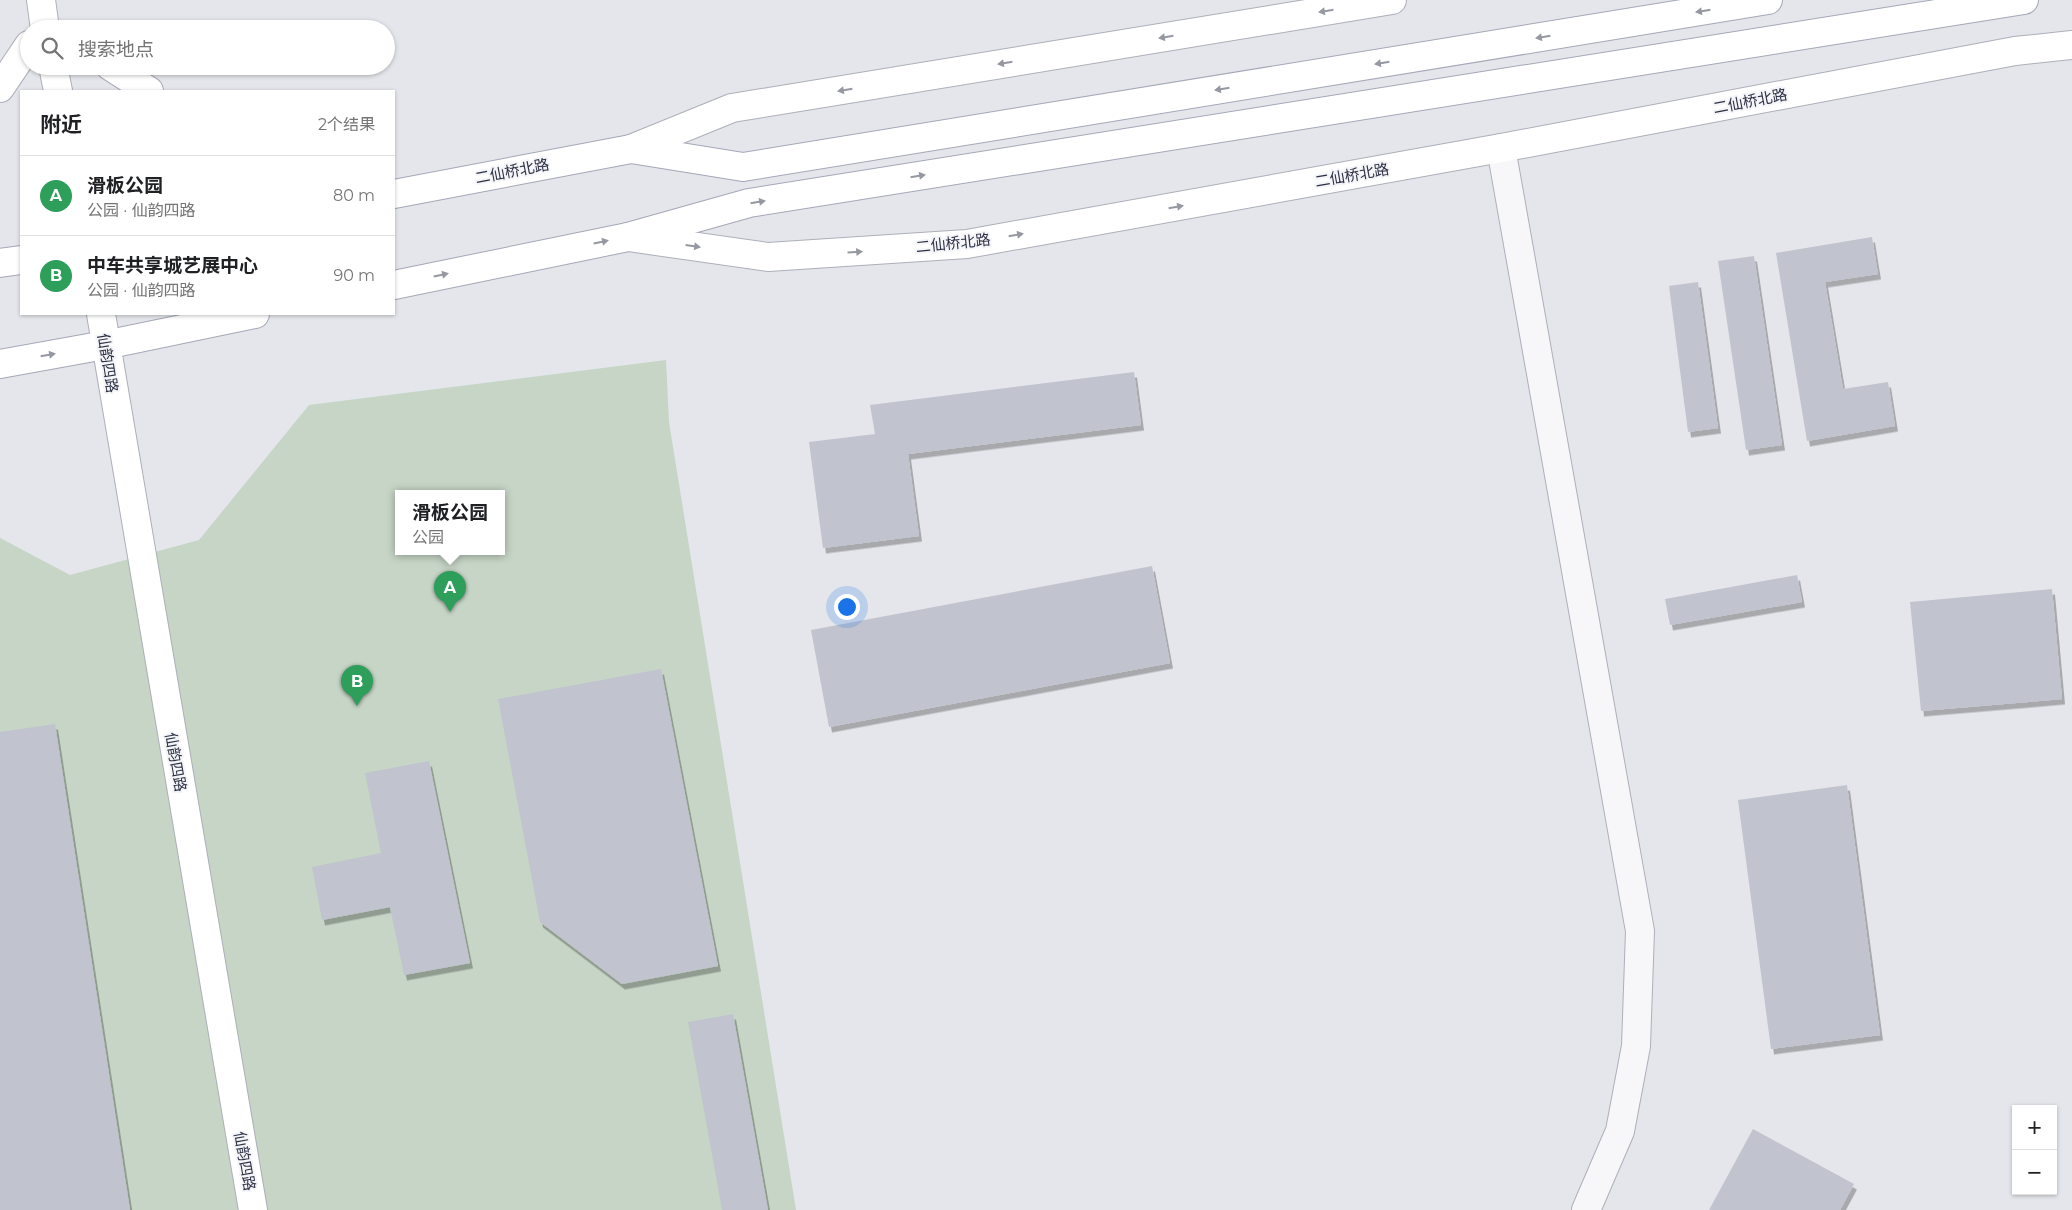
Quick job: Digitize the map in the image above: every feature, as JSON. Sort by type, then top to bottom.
[{"type":"main road","name":"二仙桥北路","points":[[395,194],[631,149],[732,108],[1392,0]]},
{"type":"main road","name":"二仙桥北路","points":[[631,149],[743,167],[1768,0]]},
{"type":"main road","points":[[395,285],[628,237],[749,203],[2024,0]]},
{"type":"main road","name":"二仙桥北路","points":[[628,237],[768,257],[967,244],[1501,148],[2015,51],[2072,45]]},
{"type":"main road","points":[[0,88],[20,58]]},
{"type":"main road","points":[[55,75],[58,90]]},
{"type":"main road","points":[[124,75],[147,90]]},
{"type":"main road","points":[[0,263],[20,260]]},
{"type":"main road","name":"仙韵四路","points":[[101,315],[253,1210]]},
{"type":"main road","points":[[0,364],[105,345],[250,315]]},
{"type":"street","points":[[1501,148],[1640,931],[1636,1046],[1620,1131],[1586,1210]]},
{"type":"green space","points":[[666,360],[669,422],[796,1210],[0,1210],[0,538],[70,575],[199,540],[309,405]]},
{"type":"building","points":[[1872,237],[1878,274],[1825,282],[1843,389],[1888,382],[1895,426],[1807,441],[1776,253]]},
{"type":"building","points":[[1754,256],[1782,445],[1746,450],[1718,261]]},
{"type":"building","points":[[1698,282],[1718,428],[1688,432],[1669,286]]},
{"type":"building","points":[[1134,372],[1141,425],[908,454],[919,536],[823,548],[809,442],[875,434],[870,405]]},
{"type":"building","points":[[1152,566],[1170,663],[829,727],[811,630]]},
{"type":"building","points":[[1797,575],[1802,602],[1670,625],[1665,599]]},
{"type":"building","points":[[2052,589],[2062,699],[1921,711],[1910,602]]},
{"type":"building","points":[[661,669],[718,966],[622,984],[540,922],[498,699]]},
{"type":"building","points":[[55,724],[130,1210],[0,1210],[0,732]]},
{"type":"building","points":[[429,761],[470,963],[404,975],[390,907],[322,920],[312,867],[381,853],[365,773]]},
{"type":"building","points":[[1847,785],[1880,1035],[1771,1049],[1738,800]]},
{"type":"building","points":[[733,1014],[768,1210],[722,1210],[688,1022]]},
{"type":"building","points":[[1753,1129],[1854,1184],[1840,1210],[1709,1210]]},
{"type":"place","name":"滑板公园","points":[[450,612]]},
{"type":"place","name":"中车共享城艺展中心","points":[[357,706]]}]
